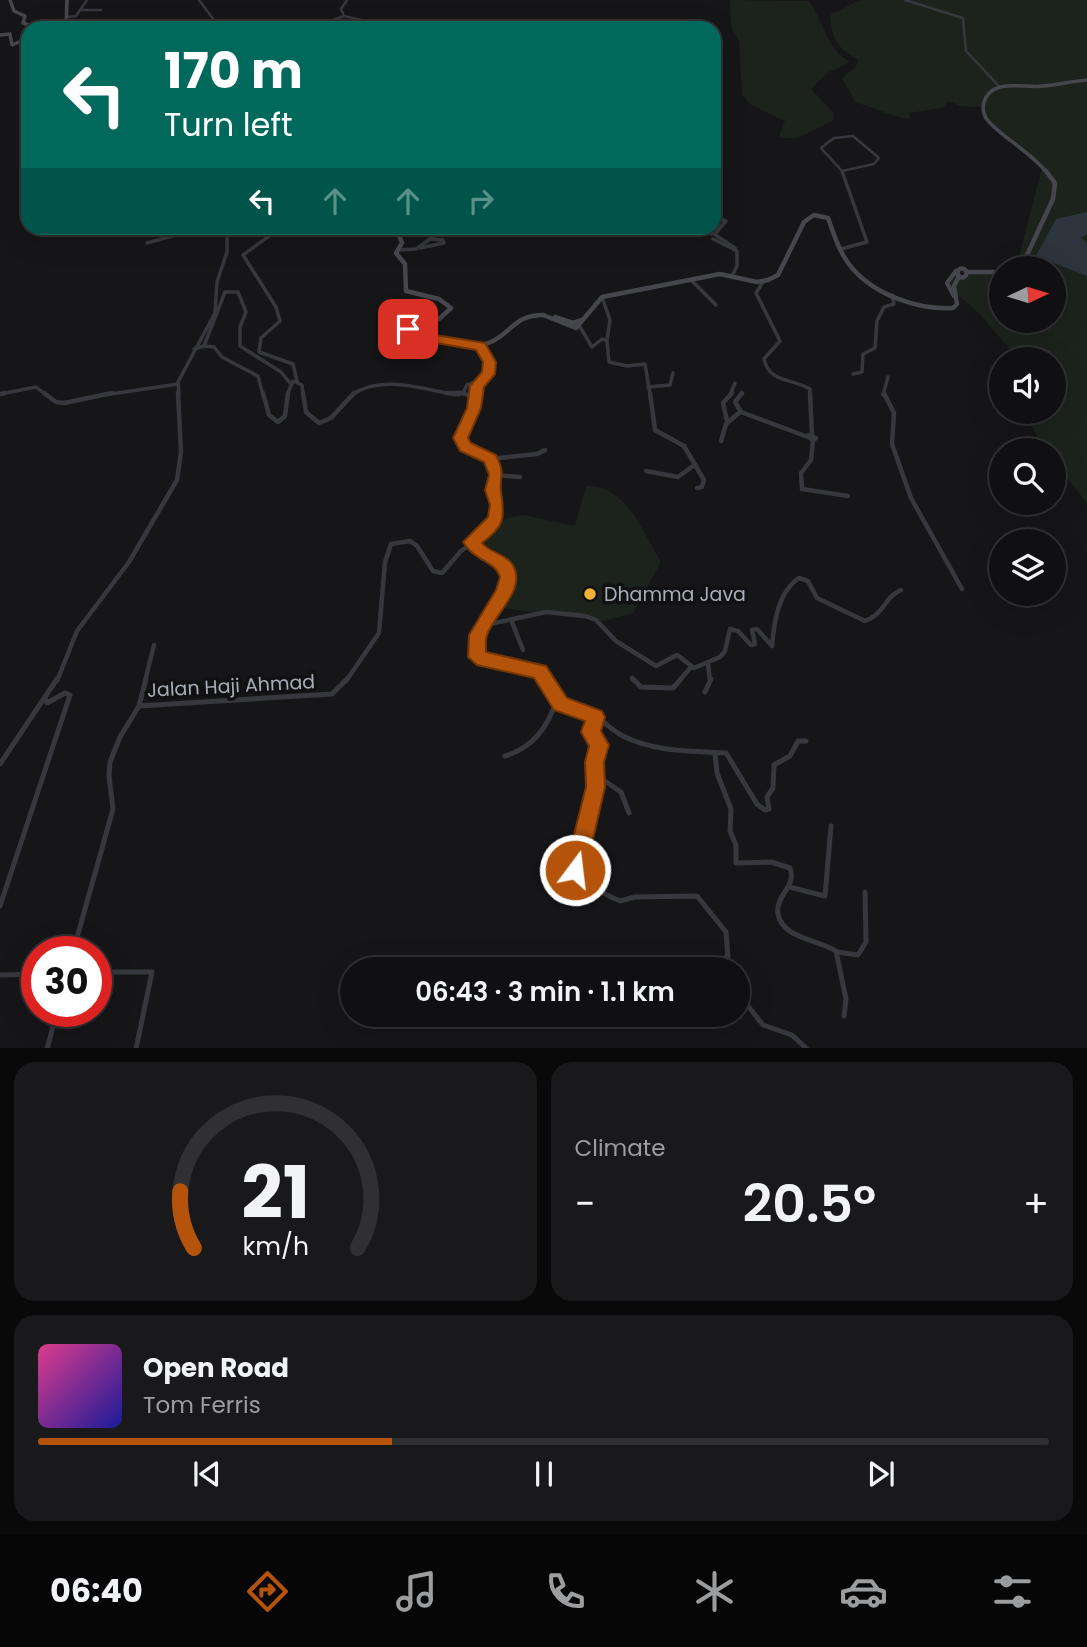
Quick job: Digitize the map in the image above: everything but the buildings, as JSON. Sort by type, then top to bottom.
[{"type":"main road","points":[[10,0],[13,12],[25,16],[23,21]]},
{"type":"main road","points":[[67,0],[68,21]]},
{"type":"main road","points":[[0,35],[10,34],[12,45],[21,41]]},
{"type":"main road","points":[[1026,256],[1056,190],[1052,176],[1044,166],[985,118],[985,101],[991,89],[999,86],[1051,85],[1087,80]]},
{"type":"main road","points":[[543,315],[568,327],[580,327],[591,304],[602,297],[713,275],[763,282],[778,275],[800,228],[810,216],[822,215],[828,218],[854,271],[891,294],[931,309],[956,307],[954,296],[958,273],[989,272]]},
{"type":"main road","points":[[399,235],[402,243],[397,254],[405,264],[408,293],[430,294],[451,308],[449,314],[410,327],[409,333],[480,346],[496,338],[515,320],[543,315],[571,322],[582,320]]},
{"type":"street","points":[[69,18],[76,16],[87,0]]},
{"type":"street","points":[[199,0],[215,21]]},
{"type":"street","points":[[344,16],[341,9],[347,0]]},
{"type":"street","points":[[905,0],[962,18],[966,51],[976,65],[999,86]]},
{"type":"street","points":[[81,10],[101,10]]},
{"type":"street","points":[[330,21],[344,16],[366,21]]},
{"type":"street","points":[[841,249],[867,242],[842,170],[821,148],[834,138],[857,137],[879,158],[874,164],[842,170]]},
{"type":"street","points":[[147,243],[176,235]]},
{"type":"street","points":[[0,764],[59,678],[77,631],[129,562],[177,480],[181,452],[178,384],[215,313],[216,282],[226,252],[227,235]]},
{"type":"street","points":[[271,235],[243,255],[276,307],[280,321],[260,337],[257,345],[259,352],[266,356],[293,364],[297,381],[302,385],[306,412],[319,423],[331,419],[356,391],[365,388],[410,385],[457,395],[463,393],[476,398]]},
{"type":"street","points":[[419,248],[437,235]]},
{"type":"street","points":[[709,235],[735,248],[738,260],[732,276]]},
{"type":"street","points":[[398,250],[444,243],[430,239]]},
{"type":"street","points":[[692,281],[716,305]]},
{"type":"street","points":[[763,282],[756,293],[780,341],[763,362],[776,379],[804,384],[810,389],[811,460],[801,473],[802,489],[848,496]]},
{"type":"street","points":[[204,346],[219,314],[222,296],[225,292],[238,292],[246,312],[239,327],[244,354],[275,369],[290,383]]},
{"type":"street","points":[[853,374],[862,372],[863,354],[876,348],[873,339],[880,313],[895,303],[891,294]]},
{"type":"street","points":[[602,297],[610,320],[606,356],[609,362],[627,366],[646,364],[648,387],[653,402],[650,412],[654,430],[684,446],[693,466],[704,480],[702,487],[697,488]]},
{"type":"street","points":[[580,327],[591,346],[602,339],[607,341]]},
{"type":"street","points":[[463,393],[467,385],[488,374],[491,366],[480,346]]},
{"type":"street","points":[[194,349],[214,347],[222,356],[258,376],[273,421],[283,421],[290,383]]},
{"type":"street","points":[[648,387],[670,385],[673,373]]},
{"type":"street","points":[[888,377],[883,395],[894,413],[892,444],[900,470],[916,508],[962,589]]},
{"type":"street","points":[[479,380],[476,398],[461,440],[466,447],[490,459],[537,454],[545,450]]},
{"type":"street","points":[[290,383],[297,381]]},
{"type":"street","points":[[727,421],[723,402],[735,383]]},
{"type":"street","points":[[0,394],[36,387],[56,402],[64,403],[126,390],[178,384]]},
{"type":"street","points":[[742,393],[735,402],[741,412],[811,437]]},
{"type":"street","points":[[721,442],[722,430],[727,421],[741,412]]},
{"type":"street","name":"Jalan Haji Ahmad","points":[[154,645],[139,706],[336,693],[379,633],[386,557],[391,544],[410,541],[417,546],[433,571],[440,573],[449,569],[456,556],[489,530],[496,518],[498,505],[493,490],[496,475],[490,459]]},
{"type":"street","points":[[646,471],[679,478],[693,466]]},
{"type":"street","points":[[496,475],[520,477]]},
{"type":"street","points":[[471,542],[480,553],[495,557],[508,572],[504,592],[486,617],[476,638],[477,657],[540,672],[549,682],[556,700],[549,723],[522,751],[505,756]]},
{"type":"street","points":[[632,678],[641,687],[673,688],[691,667],[708,664],[723,654],[730,629],[738,631],[753,645],[755,642],[752,630],[757,629],[767,644],[773,645],[775,619],[795,579],[805,578],[817,598],[866,621],[879,616],[894,593],[901,590]]},
{"type":"street","points":[[486,617],[490,624],[512,622],[545,612],[585,616],[596,620],[616,641],[653,666],[663,665],[678,655],[691,667]]},
{"type":"street","points":[[512,622],[523,650]]},
{"type":"street","points":[[705,692],[711,678],[708,664]]},
{"type":"street","points":[[0,906],[70,695],[65,694],[49,704],[46,699]]},
{"type":"street","points":[[556,700],[595,717],[629,738],[691,753],[723,753],[729,756],[757,804],[768,810],[767,797],[773,789],[774,765],[790,756],[798,741],[806,741]]},
{"type":"street","points":[[77,936],[113,809],[114,794],[109,771],[111,759],[124,727],[139,706]]},
{"type":"street","points":[[595,717],[591,732],[599,745],[594,762],[596,775],[593,807],[576,860],[577,873],[601,892],[620,901],[635,897],[697,896],[726,932],[727,956]]},
{"type":"street","points":[[715,754],[717,773],[731,809],[730,831],[736,845],[736,863],[782,864],[793,872],[789,887],[778,902],[777,913],[783,927],[848,956],[858,955],[866,942],[865,892]]},
{"type":"street","points":[[596,775],[621,792],[629,813]]},
{"type":"street","points":[[789,887],[820,897],[825,896],[831,826]]},
{"type":"street","points":[[836,951],[846,999],[844,1016]]},
{"type":"street","points":[[112,971],[152,972],[136,1048]]},
{"type":"street","points":[[0,975],[21,974]]},
{"type":"street","points":[[750,1008],[763,1024],[792,1035],[807,1048]]},
{"type":"street","points":[[47,1048],[53,1027]]},
{"type":"shaded area","points":[[730,0],[809,1],[830,42],[841,56],[850,62],[829,72],[811,89],[834,113],[833,121],[797,138],[781,138],[779,136],[785,121],[753,106],[742,95],[739,42],[731,26]]},
{"type":"shaded area","points":[[862,0],[1087,0],[1087,503],[1066,477],[1066,438],[1038,438],[1031,424],[1066,424],[1066,347],[1008,347],[996,333],[1066,333],[1066,256],[1019,256],[1042,168],[982,118],[981,107],[960,106],[949,101],[942,108],[909,113],[910,119],[856,103],[842,78],[856,67],[858,60],[836,41],[830,13]]},
{"type":"shaded area","points":[[1087,212],[1087,234],[1081,238],[1087,243],[1087,276],[1066,268],[1066,256],[1036,256],[1056,219]]},
{"type":"shaded area","points":[[970,273],[989,273],[989,325],[951,289],[951,280]]},
{"type":"shaded area","points":[[586,486],[612,493],[623,502],[632,512],[661,562],[633,613],[603,621],[503,608],[516,571],[503,554],[481,543],[506,518],[523,515],[575,526]]},
{"type":"place","name":"Dhamma Java","points":[[590,594]]},
{"type":"route","points":[[408,329],[413,335],[480,346],[490,362],[488,374],[479,380],[474,408],[460,438],[466,447],[490,459],[495,466],[496,475],[493,490],[498,505],[496,518],[489,530],[471,542],[480,553],[495,557],[506,568],[509,577],[504,592],[477,635],[477,657],[540,672],[549,682],[556,700],[595,717],[591,732],[599,745],[594,762],[596,787],[575,870]]}]
